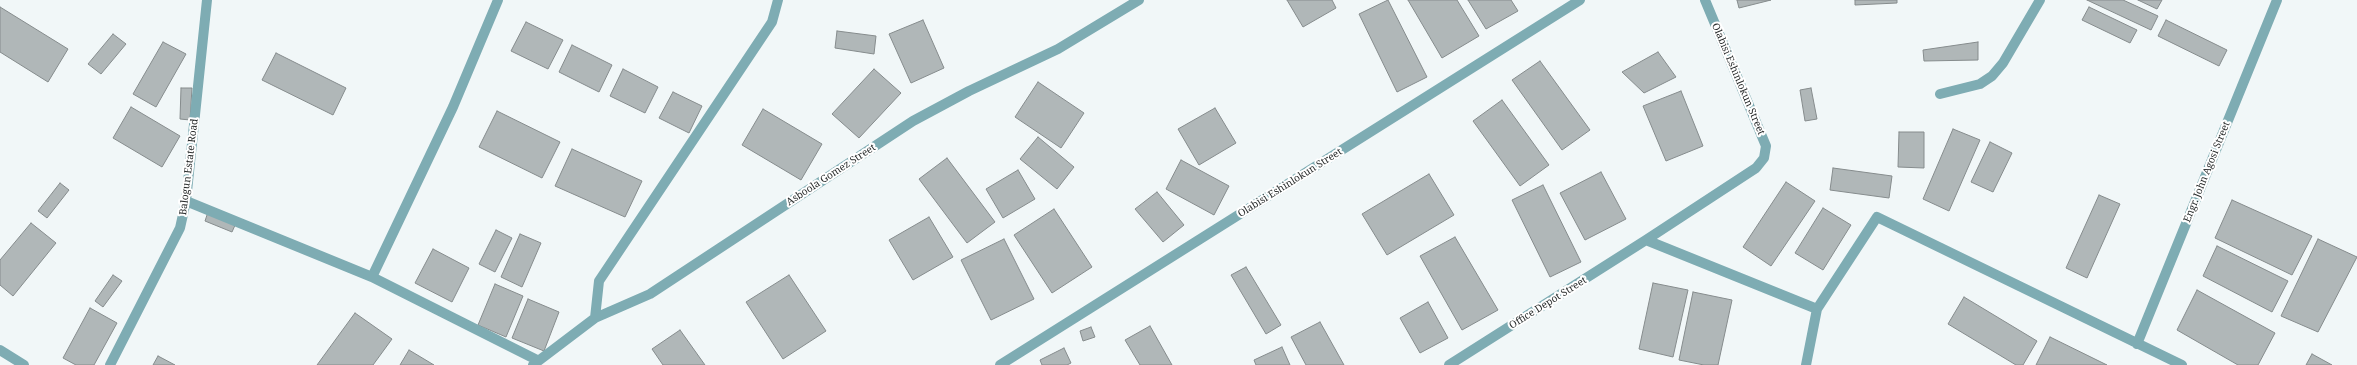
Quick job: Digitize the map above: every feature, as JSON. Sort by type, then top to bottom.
[{"type":"street","name":"Balogun Estate Road","points":[[110,365],[180,228],[186,201],[207,0]]},
{"type":"street","points":[[372,277],[453,107],[498,0]]},
{"type":"street","points":[[595,318],[599,281],[772,22],[778,0]]},
{"type":"street","name":"Asboola Gomez Street","points":[[535,362],[595,318],[650,294],[914,121],[969,91],[1058,49],[1139,0]]},
{"type":"street","name":"Olabisi Eshinlokun Street","points":[[1000,365],[1580,0]]},
{"type":"street","name":"Olabisi Eshinlokun Street","points":[[1646,240],[1756,168],[1764,158],[1766,146],[1705,0]]},
{"type":"street","points":[[1940,94],[1980,84],[1992,76],[2003,63],[2040,0]]},
{"type":"street","name":"Engr. John Agosi Street","points":[[2137,344],[2277,0]]},
{"type":"street","points":[[186,201],[372,277],[535,362]]},
{"type":"street","points":[[1806,365],[1817,309],[1877,217],[2176,364]]},
{"type":"street","points":[[1646,240],[1817,309]]},
{"type":"street","name":"Office Depot Street","points":[[1449,365],[1646,240]]},
{"type":"street","points":[[0,350],[24,365]]},
{"type":"building","points":[[1287,0],[1332,0],[1336,8],[1303,27]]},
{"type":"building","points":[[1388,0],[1427,77],[1397,92],[1359,14]]},
{"type":"building","points":[[1408,0],[1457,0],[1479,36],[1442,58]]},
{"type":"building","points":[[1468,0],[1511,0],[1518,11],[1486,29]]},
{"type":"building","points":[[1737,0],[1771,0],[1739,8]]},
{"type":"building","points":[[1855,0],[1897,0],[1897,3],[1855,5]]},
{"type":"building","points":[[2087,0],[2123,0],[2158,16],[2151,30]]},
{"type":"building","points":[[2138,0],[2162,0],[2157,9]]},
{"type":"building","points":[[0,7],[68,49],[48,82],[0,52]]},
{"type":"building","points":[[2089,7],[2137,30],[2130,43],[2082,20]]},
{"type":"building","points":[[923,20],[944,68],[911,83],[889,34]]},
{"type":"building","points":[[2166,20],[2227,50],[2219,66],[2158,36]]},
{"type":"building","points":[[526,22],[563,40],[548,69],[511,51]]},
{"type":"building","points":[[837,31],[876,36],[874,54],[835,48]]},
{"type":"building","points":[[113,34],[126,44],[101,74],[88,64]]},
{"type":"building","points":[[163,42],[186,54],[156,107],[133,94]]},
{"type":"building","points":[[1978,42],[1978,60],[1924,61],[1923,50]]},
{"type":"building","points":[[572,45],[612,65],[599,92],[559,72]]},
{"type":"building","points":[[1658,52],[1676,77],[1644,93],[1622,72]]},
{"type":"building","points":[[276,53],[346,88],[333,115],[262,80]]},
{"type":"building","points":[[1540,61],[1590,130],[1562,150],[1512,80]]},
{"type":"building","points":[[623,69],[658,87],[645,113],[610,96]]},
{"type":"building","points":[[874,69],[901,93],[859,138],[832,114]]},
{"type":"building","points":[[1038,82],[1084,113],[1061,148],[1015,117]]},
{"type":"building","points":[[181,88],[192,88],[190,120],[180,119]]},
{"type":"building","points":[[1811,88],[1817,119],[1805,121],[1800,90]]},
{"type":"building","points":[[1681,91],[1703,146],[1666,161],[1643,106]]},
{"type":"building","points":[[673,92],[702,106],[689,133],[659,118]]},
{"type":"building","points":[[1502,100],[1549,165],[1520,186],[1473,121]]},
{"type":"building","points":[[131,107],[180,136],[162,167],[113,138]]},
{"type":"building","points":[[1215,108],[1236,143],[1199,165],[1178,129]]},
{"type":"building","points":[[763,109],[822,144],[801,180],[742,145]]},
{"type":"building","points":[[497,111],[560,142],[542,178],[479,147]]},
{"type":"building","points":[[1953,129],[1980,140],[1949,211],[1923,199]]},
{"type":"building","points":[[1899,132],[1924,132],[1924,168],[1898,167]]},
{"type":"building","points":[[1038,137],[1074,167],[1057,189],[1020,159]]},
{"type":"building","points":[[1990,142],[2012,153],[1993,192],[1971,182]]},
{"type":"building","points":[[572,149],[642,181],[625,217],[555,186]]},
{"type":"building","points":[[947,158],[995,222],[967,243],[919,179]]},
{"type":"building","points":[[1181,160],[1229,186],[1214,215],[1166,189]]},
{"type":"building","points":[[1833,168],[1892,176],[1889,198],[1830,190]]},
{"type":"building","points":[[1018,170],[1035,199],[1003,218],[986,189]]},
{"type":"building","points":[[1601,172],[1626,219],[1585,240],[1560,193]]},
{"type":"building","points":[[1429,174],[1454,215],[1387,255],[1362,214]]},
{"type":"building","points":[[1786,182],[1815,201],[1771,266],[1743,247]]},
{"type":"building","points":[[60,183],[69,190],[47,218],[38,211]]},
{"type":"building","points":[[1543,185],[1581,262],[1550,277],[1512,200]]},
{"type":"building","points":[[1157,192],[1184,225],[1163,242],[1135,209]]},
{"type":"building","points":[[2099,195],[2120,204],[2087,278],[2066,268]]},
{"type":"building","points":[[2232,200],[2312,236],[2292,275],[2215,238]]},
{"type":"building","points":[[1823,208],[1851,225],[1823,270],[1795,253]]},
{"type":"building","points":[[1054,209],[1092,267],[1052,293],[1014,235]]},
{"type":"building","points":[[208,212],[236,223],[232,232],[205,221]]},
{"type":"building","points":[[929,217],[953,257],[913,280],[889,240]]},
{"type":"building","points":[[31,223],[56,243],[13,296],[0,285],[0,260]]},
{"type":"building","points":[[496,230],[512,238],[495,272],[479,264]]},
{"type":"building","points":[[520,234],[541,243],[522,287],[501,277]]},
{"type":"building","points":[[1455,237],[1498,310],[1462,330],[1420,256]]},
{"type":"building","points":[[1004,239],[1034,299],[991,320],[961,260]]},
{"type":"building","points":[[2318,239],[2357,257],[2318,332],[2281,316]]},
{"type":"building","points":[[2217,246],[2288,281],[2272,312],[2203,276]]},
{"type":"building","points":[[433,249],[469,268],[452,302],[415,283]]},
{"type":"building","points":[[1246,267],[1281,325],[1266,334],[1231,275]]},
{"type":"building","points":[[113,275],[122,281],[103,307],[95,301]]},
{"type":"building","points":[[789,275],[826,331],[783,359],[746,302]]},
{"type":"building","points":[[1653,283],[1688,290],[1673,357],[1639,349]]},
{"type":"building","points":[[495,284],[523,296],[506,337],[478,325]]},
{"type":"building","points":[[2197,290],[2275,333],[2258,365],[2238,365],[2177,330]]},
{"type":"building","points":[[1693,292],[1732,300],[1718,365],[1704,365],[1679,360]]},
{"type":"building","points":[[1964,297],[2037,341],[2023,365],[2016,365],[1948,324]]},
{"type":"building","points":[[528,299],[559,312],[544,351],[512,338]]},
{"type":"building","points":[[1428,302],[1448,338],[1420,353],[1400,318]]},
{"type":"building","points":[[90,308],[117,323],[94,365],[76,365],[63,358]]},
{"type":"building","points":[[355,313],[392,339],[373,365],[317,365]]},
{"type":"building","points":[[1320,322],[1344,365],[1306,365],[1291,337]]},
{"type":"building","points":[[1150,326],[1172,365],[1140,365],[1125,340]]},
{"type":"building","points":[[1091,327],[1095,337],[1083,341],[1080,331]]},
{"type":"building","points":[[680,330],[705,365],[663,365],[652,349]]},
{"type":"building","points":[[2050,337],[2107,365],[2036,365]]},
{"type":"building","points":[[1282,347],[1290,365],[1256,365],[1254,360]]},
{"type":"building","points":[[1064,348],[1071,363],[1067,365],[1042,365],[1040,360]]},
{"type":"building","points":[[409,350],[434,365],[400,365]]},
{"type":"building","points":[[2312,354],[2332,365],[2306,365]]},
{"type":"building","points":[[158,356],[175,365],[153,365]]}]
